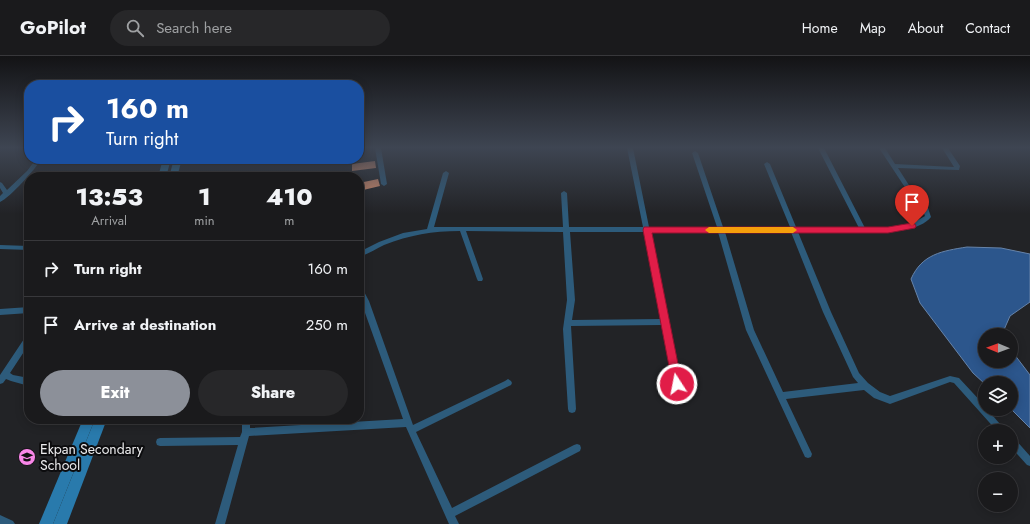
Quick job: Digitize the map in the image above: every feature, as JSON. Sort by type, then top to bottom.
[{"type":"main road","points":[[46,524],[87,424]]},
{"type":"main road","points":[[60,524],[100,424]]},
{"type":"street","points":[[382,170],[384,184]]},
{"type":"street","points":[[635,170],[677,384]]},
{"type":"street","points":[[701,170],[721,230],[750,330],[808,454]]},
{"type":"street","points":[[769,170],[828,312],[856,375],[865,386],[877,395],[890,400],[950,379],[956,380],[996,424]]},
{"type":"street","points":[[832,170],[863,230]]},
{"type":"street","points":[[364,252],[405,235],[430,230],[900,229],[912,226],[928,217],[926,210],[912,194],[896,170]]},
{"type":"street","points":[[430,230],[446,173]]},
{"type":"street","points":[[0,200],[24,177]]},
{"type":"street","points":[[0,184],[7,194]]},
{"type":"street","points":[[564,193],[570,300],[569,323],[567,329],[572,409]]},
{"type":"street","points":[[462,229],[480,279]]},
{"type":"street","points":[[0,247],[24,248]]},
{"type":"street","points":[[364,299],[410,426],[454,524]]},
{"type":"street","points":[[0,312],[24,310]]},
{"type":"street","points":[[569,323],[665,322]]},
{"type":"street","points":[[2,378],[24,345]]},
{"type":"street","points":[[2,378],[24,381]]},
{"type":"street","points":[[160,442],[410,426],[508,383]]},
{"type":"street","points":[[781,396],[865,386]]},
{"type":"street","points":[[220,524],[244,437],[245,424]]},
{"type":"street","points":[[450,514],[577,448]]},
{"type":"street","points":[[1018,449],[1030,462]]},
{"type":"street","points":[[0,520],[10,524]]},
{"type":"water","points":[[967,247],[1001,248],[1030,254],[1030,302],[1010,316],[1005,328],[978,328],[978,368],[1018,368],[1018,359],[1030,375],[1030,428],[1018,416],[1018,376],[978,376],[978,378],[920,303],[911,279],[921,264],[927,259],[949,250]]},
{"type":"building","points":[[378,179],[380,186],[364,190],[364,182]]},
{"type":"slow traffic","points":[[709,230],[793,230]]},
{"type":"place","name":"Ekpan Secondary School","points":[[27,457]]},
{"type":"route","points":[[677,384],[647,230],[888,230],[912,226]]}]
